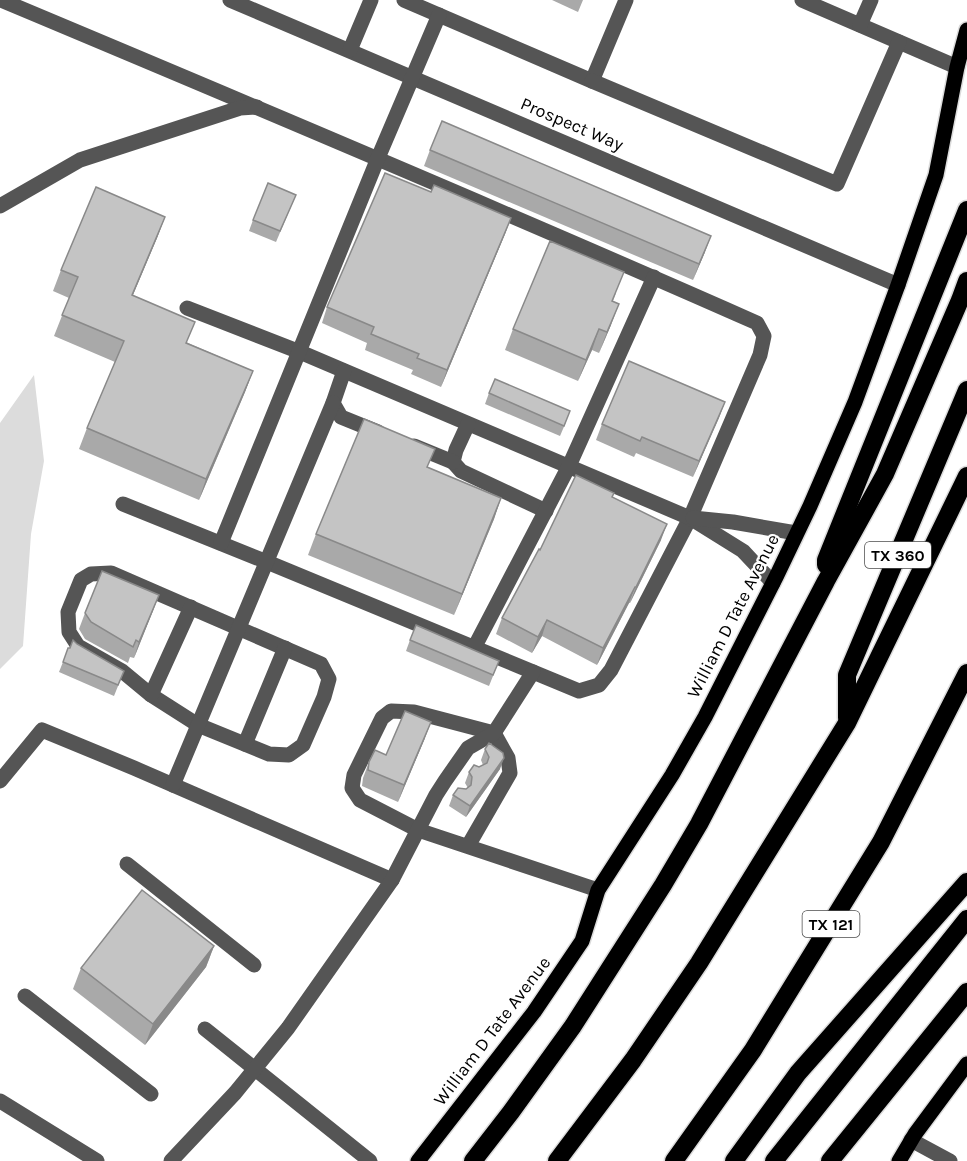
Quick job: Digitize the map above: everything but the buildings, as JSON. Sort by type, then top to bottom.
[{"type":"highway","points":[[826,581],[826,560],[967,210]]},
{"type":"highway","points":[[473,1161],[573,1026],[663,885],[721,783],[826,581],[885,474],[967,281]]},
{"type":"highway","name":"TX 360","points":[[847,723],[848,675],[967,390]]},
{"type":"highway","points":[[557,1161],[633,1060],[699,963],[847,723],[967,476]]},
{"type":"highway","name":"TX 121","points":[[674,1161],[753,1050],[881,842],[967,673]]},
{"type":"highway","points":[[734,1161],[798,1073],[967,882]]},
{"type":"highway","points":[[774,1161],[967,919]]},
{"type":"highway","points":[[830,1161],[967,992]]},
{"type":"main road","name":"William D Tate Avenue","points":[[418,1161],[534,1012],[582,941],[598,890],[672,775],[705,717],[810,506],[855,402],[936,175],[957,67],[967,30]]},
{"type":"main road","points":[[898,1161],[967,1064]]},
{"type":"street","points":[[1,0],[257,106],[654,277],[757,323],[764,336],[760,355],[690,518],[611,670],[599,685],[579,691],[123,504]]},
{"type":"street","name":"Prospect Way","points":[[230,0],[898,285]]},
{"type":"street","points":[[350,50],[371,0]]},
{"type":"street","points":[[404,0],[837,184],[899,42]]},
{"type":"street","points":[[592,81],[626,0]]},
{"type":"street","points":[[802,0],[957,67]]},
{"type":"street","points":[[860,25],[871,0]]},
{"type":"street","points":[[221,543],[378,158],[439,15]]},
{"type":"street","points":[[0,206],[80,160],[240,108],[257,106]]},
{"type":"street","points":[[474,648],[569,466],[654,277]]},
{"type":"street","points":[[186,308],[300,352],[690,518],[742,551],[772,582]]},
{"type":"street","points":[[172,784],[333,404],[344,371]]},
{"type":"street","points":[[333,404],[341,417],[453,462],[461,471],[546,511]]},
{"type":"street","points":[[453,462],[468,424]]},
{"type":"street","points":[[690,518],[733,522],[796,533]]},
{"type":"street","points":[[111,573],[191,607],[321,664],[329,679],[324,697],[303,745],[289,754],[269,754],[198,725],[151,695],[122,671],[78,646],[69,632],[68,612],[81,580],[91,574],[111,573]]},
{"type":"street","points":[[151,695],[191,607]]},
{"type":"street","points":[[245,744],[285,648]]},
{"type":"street","points":[[171,1161],[236,1093],[288,1028],[392,880],[436,795],[460,759],[468,748],[494,733],[533,672]]},
{"type":"street","points":[[468,846],[482,807],[497,783],[510,772],[508,758],[494,733],[414,711],[391,711],[382,718],[354,775],[352,789],[360,800],[418,830],[598,890]]},
{"type":"street","points":[[0,781],[42,730],[392,880]]},
{"type":"street","points":[[460,759],[475,768]]},
{"type":"street","points":[[445,781],[459,791]]},
{"type":"street","points":[[127,864],[254,965]]},
{"type":"street","points":[[25,996],[151,1094]]},
{"type":"street","points":[[205,1029],[370,1161]]},
{"type":"street","points":[[0,1101],[97,1161]]},
{"type":"street","points":[[911,1140],[950,1161]]},
{"type":"shaded area","points":[[34,375],[44,461],[31,534],[23,646],[0,669],[0,423]]}]
